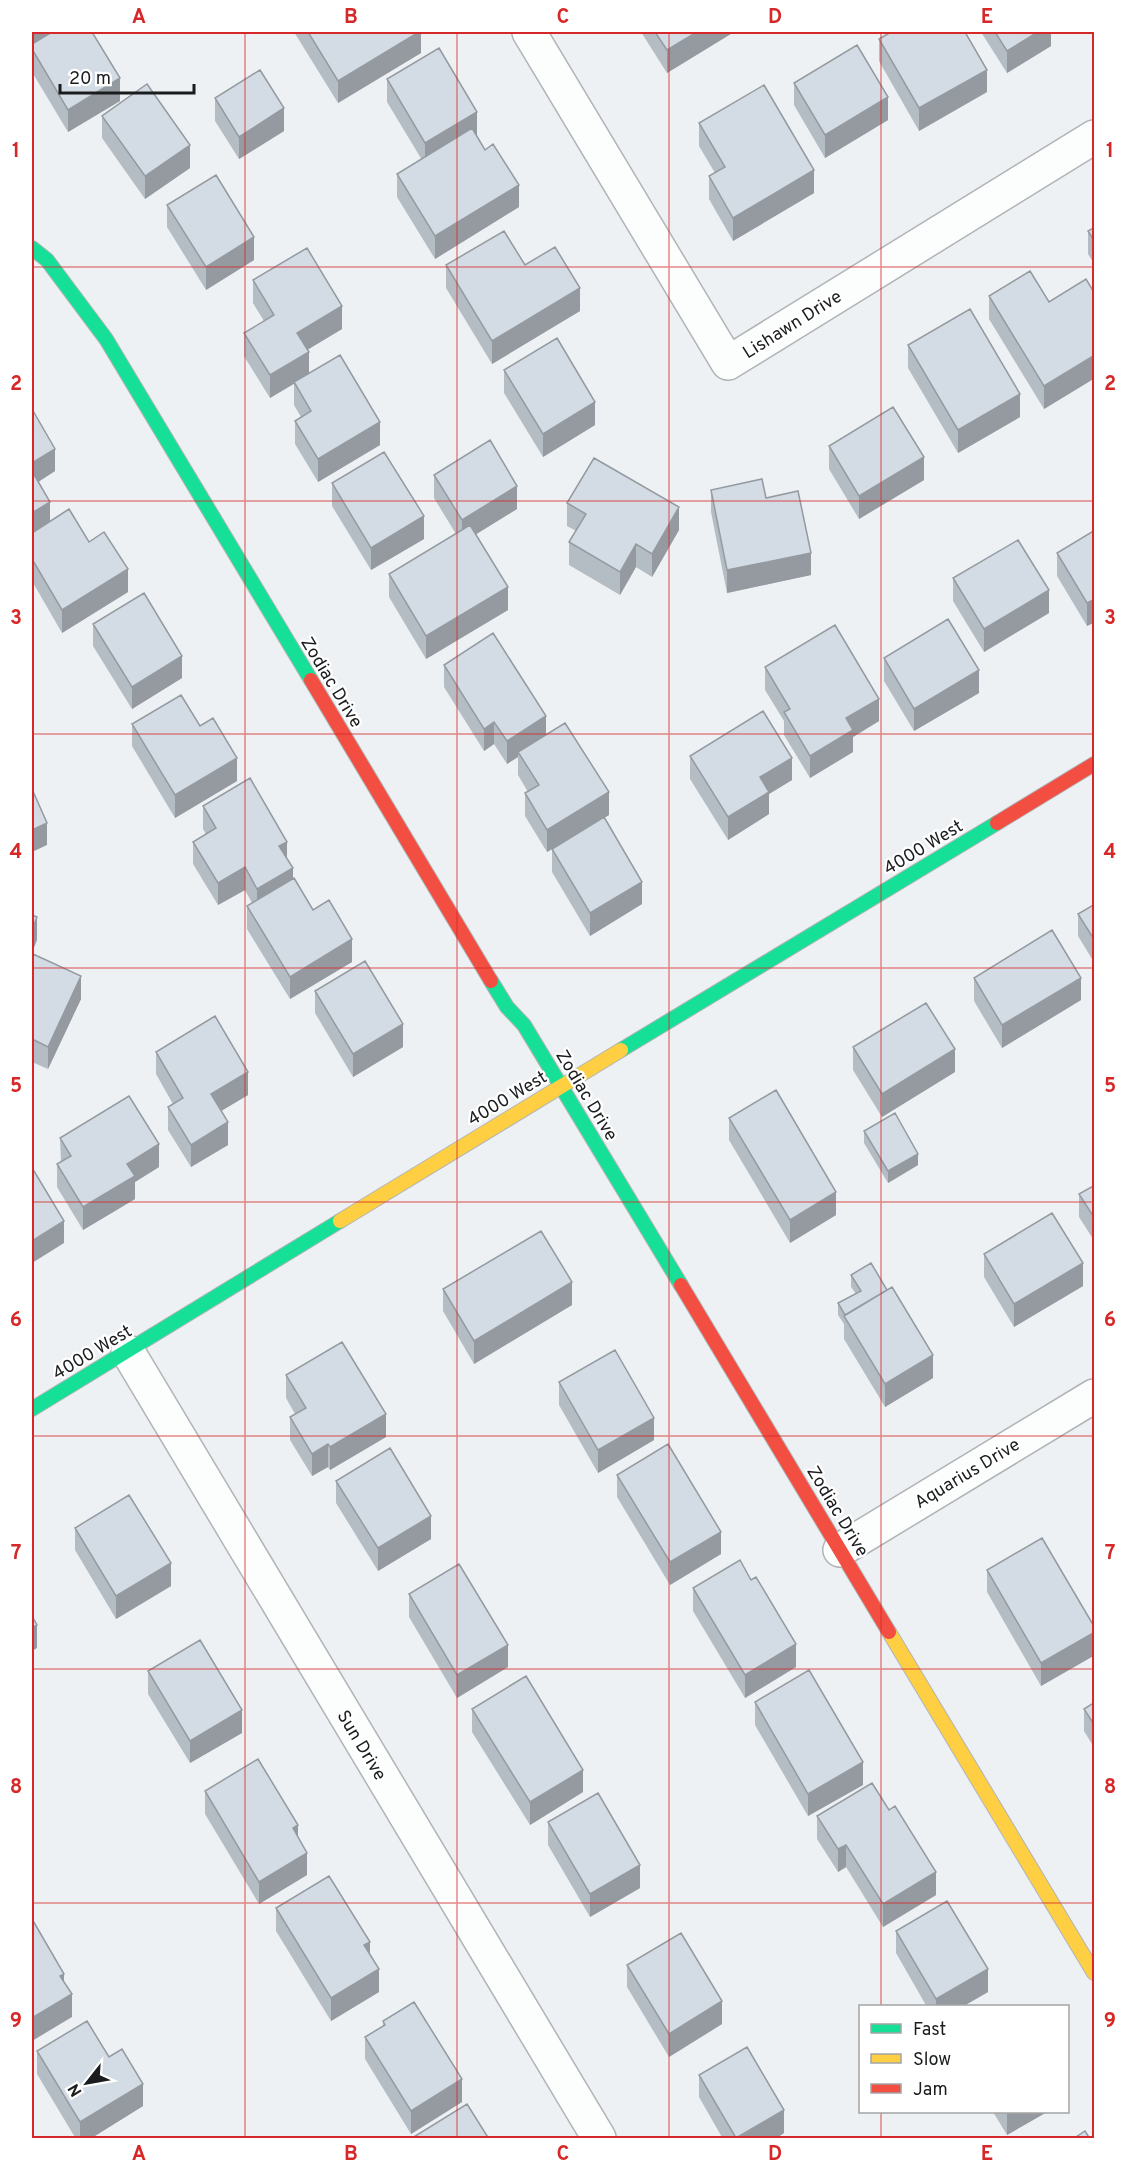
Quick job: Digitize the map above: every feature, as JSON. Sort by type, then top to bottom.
[{"type":"street","name":"Lishawn Drive","points":[[529,32],[728,363],[1095,137]]},
{"type":"street","name":"Zodiac Drive","points":[[32,248],[47,260],[106,339],[507,1008],[524,1025],[1095,1973]]},
{"type":"street","name":"4000 West","points":[[32,1409],[1095,764]]},
{"type":"street","name":"Sun Drive","points":[[128,1352],[599,2139]]},
{"type":"street","name":"Aquarius Drive","points":[[840,1550],[1095,1396]]},
{"type":"building","points":[[52,32],[92,32],[120,78],[68,110],[32,49],[32,44]]},
{"type":"building","points":[[308,32],[419,32],[338,81]]},
{"type":"building","points":[[655,32],[697,32],[667,50]]},
{"type":"building","points":[[891,32],[965,32],[987,70],[919,108],[879,39]]},
{"type":"building","points":[[995,32],[1038,32],[1007,51]]},
{"type":"building","points":[[857,45],[888,97],[825,135],[794,83]]},
{"type":"building","points":[[439,48],[477,112],[425,143],[387,79]]},
{"type":"building","points":[[260,70],[284,108],[239,137],[215,98]]},
{"type":"building","points":[[147,84],[190,145],[145,176],[102,116]]},
{"type":"building","points":[[764,85],[814,170],[733,218],[709,176],[725,167],[699,123]]},
{"type":"building","points":[[472,128],[485,150],[493,144],[519,185],[435,236],[397,174]]},
{"type":"building","points":[[216,175],[254,237],[206,267],[167,205]]},
{"type":"building","points":[[1095,227],[1095,242],[1088,231]]},
{"type":"building","points":[[504,231],[525,265],[555,247],[580,288],[492,341],[446,265]]},
{"type":"building","points":[[307,248],[342,306],[297,333],[309,352],[270,375],[244,333],[274,315],[253,280]]},
{"type":"building","points":[[1030,271],[1049,302],[1086,279],[1095,294],[1095,355],[1044,386],[989,296]]},
{"type":"building","points":[[970,309],[1020,394],[958,430],[908,345]]},
{"type":"building","points":[[557,338],[595,402],[543,434],[504,370]]},
{"type":"building","points":[[340,355],[380,422],[318,459],[295,421],[311,411],[294,382]]},
{"type":"building","points":[[893,407],[924,457],[859,496],[829,446]]},
{"type":"building","points":[[32,409],[55,449],[32,463]]},
{"type":"building","points":[[490,440],[517,486],[462,520],[434,475]]},
{"type":"building","points":[[384,452],[424,516],[371,548],[332,483]]},
{"type":"building","points":[[594,458],[679,507],[652,554],[636,544],[620,572],[569,542],[586,514],[567,503]]},
{"type":"building","points":[[32,471],[50,502],[32,513]]},
{"type":"building","points":[[762,479],[766,498],[798,491],[811,553],[727,570],[711,490]]},
{"type":"building","points":[[69,509],[89,542],[104,532],[128,569],[62,610],[32,559],[32,533]]},
{"type":"building","points":[[470,525],[508,587],[426,636],[389,574]]},
{"type":"building","points":[[1095,530],[1095,599],[1087,603],[1057,553]]},
{"type":"building","points":[[1018,540],[1049,590],[984,629],[953,578]]},
{"type":"building","points":[[144,593],[182,656],[132,687],[93,624]]},
{"type":"building","points":[[948,619],[979,670],[914,709],[884,658]]},
{"type":"building","points":[[835,625],[879,699],[846,718],[853,730],[810,756],[784,712],[790,709],[765,667]]},
{"type":"building","points":[[493,633],[546,716],[507,741],[494,722],[484,729],[444,665]]},
{"type":"building","points":[[181,695],[200,726],[213,718],[237,758],[175,795],[132,724]]},
{"type":"building","points":[[763,711],[792,758],[760,777],[769,792],[728,817],[690,756]]},
{"type":"building","points":[[565,723],[609,792],[547,830],[525,793],[539,785],[518,752]]},
{"type":"building","points":[[250,778],[287,842],[279,846],[293,868],[257,889],[245,867],[218,883],[193,842],[216,828],[203,806]]},
{"type":"building","points":[[32,789],[47,823],[32,830]]},
{"type":"building","points":[[604,817],[642,882],[590,913],[552,849]]},
{"type":"building","points":[[294,878],[313,910],[329,900],[352,939],[290,977],[247,906]]},
{"type":"building","points":[[1095,904],[1095,941],[1078,914]]},
{"type":"building","points":[[32,915],[37,917],[32,930]]},
{"type":"building","points":[[1052,930],[1081,978],[1002,1025],[974,978]]},
{"type":"building","points":[[33,954],[81,976],[48,1047],[32,1039]]},
{"type":"building","points":[[365,961],[403,1024],[353,1054],[315,991]]},
{"type":"building","points":[[926,1003],[955,1049],[882,1094],[853,1047]]},
{"type":"building","points":[[215,1016],[248,1072],[211,1094],[228,1122],[191,1145],[168,1107],[183,1098],[156,1052]]},
{"type":"building","points":[[776,1090],[836,1192],[790,1220],[729,1118]]},
{"type":"building","points":[[129,1096],[159,1144],[127,1164],[135,1176],[83,1207],[57,1164],[71,1156],[60,1138]]},
{"type":"building","points":[[895,1113],[918,1154],[888,1171],[864,1131]]},
{"type":"building","points":[[34,1171],[64,1221],[32,1241],[32,1172]]},
{"type":"building","points":[[1095,1185],[1095,1219],[1079,1194]]},
{"type":"building","points":[[1052,1213],[1083,1263],[1014,1304],[984,1254]]},
{"type":"building","points":[[541,1231],[572,1282],[474,1341],[443,1289]]},
{"type":"building","points":[[871,1263],[887,1290],[845,1315],[838,1303],[861,1291],[851,1275]]},
{"type":"building","points":[[892,1287],[933,1355],[885,1384],[844,1316]]},
{"type":"building","points":[[342,1342],[386,1414],[330,1447],[328,1444],[312,1454],[290,1417],[306,1408],[286,1375]]},
{"type":"building","points":[[615,1350],[654,1418],[598,1450],[559,1382]]},
{"type":"building","points":[[668,1444],[721,1532],[670,1562],[617,1475]]},
{"type":"building","points":[[390,1448],[431,1516],[378,1548],[336,1481]]},
{"type":"building","points":[[129,1495],[171,1563],[116,1596],[75,1528]]},
{"type":"building","points":[[1042,1538],[1095,1628],[1095,1632],[1041,1663],[987,1570]]},
{"type":"building","points":[[740,1560],[751,1580],[756,1577],[796,1644],[745,1675],[693,1588]]},
{"type":"building","points":[[459,1564],[508,1645],[457,1675],[409,1594]]},
{"type":"building","points":[[32,1616],[37,1625],[32,1628]]},
{"type":"building","points":[[200,1640],[242,1710],[190,1741],[148,1671]]},
{"type":"building","points":[[809,1670],[863,1762],[808,1794],[755,1702]]},
{"type":"building","points":[[526,1676],[583,1770],[530,1802],[472,1709]]},
{"type":"building","points":[[1095,1702],[1095,1726],[1084,1709]]},
{"type":"building","points":[[258,1759],[298,1825],[293,1828],[307,1853],[259,1882],[205,1791]]},
{"type":"building","points":[[872,1783],[889,1810],[895,1806],[936,1872],[883,1904],[846,1845],[838,1849],[817,1816]]},
{"type":"building","points":[[598,1793],[640,1865],[590,1894],[548,1822]]},
{"type":"building","points":[[329,1876],[370,1942],[364,1945],[379,1969],[331,1998],[276,1908]]},
{"type":"building","points":[[947,1901],[988,1969],[936,1999],[896,1931]]},
{"type":"building","points":[[32,1919],[64,1974],[60,1976],[72,1994],[32,2018]]},
{"type":"building","points":[[681,1933],[722,2001],[669,2034],[627,1965]]},
{"type":"building","points":[[414,2002],[462,2079],[411,2111],[365,2037],[385,2025],[383,2021]]},
{"type":"building","points":[[87,2021],[109,2057],[122,2049],[143,2084],[80,2122],[37,2051]]},
{"type":"building","points":[[747,2047],[784,2110],[736,2138],[699,2075]]},
{"type":"building","points":[[467,2104],[489,2139],[412,2138]]},
{"type":"building","points":[[1085,2131],[1090,2139],[1073,2139]]},
{"type":"traffic: fast","points":[[32,248],[47,260],[106,339],[311,680]]},
{"type":"traffic: fast","points":[[621,1050],[997,823]]},
{"type":"traffic: fast","points":[[491,981],[507,1007],[524,1025],[681,1285]]},
{"type":"traffic: fast","points":[[32,1409],[340,1221]]},
{"type":"traffic: slow","points":[[340,1221],[621,1050]]},
{"type":"traffic: slow","points":[[889,1632],[1094,1973]]},
{"type":"traffic: jam","points":[[311,680],[491,981]]},
{"type":"traffic: jam","points":[[997,823],[1094,764]]},
{"type":"traffic: jam","points":[[681,1285],[889,1632]]}]
